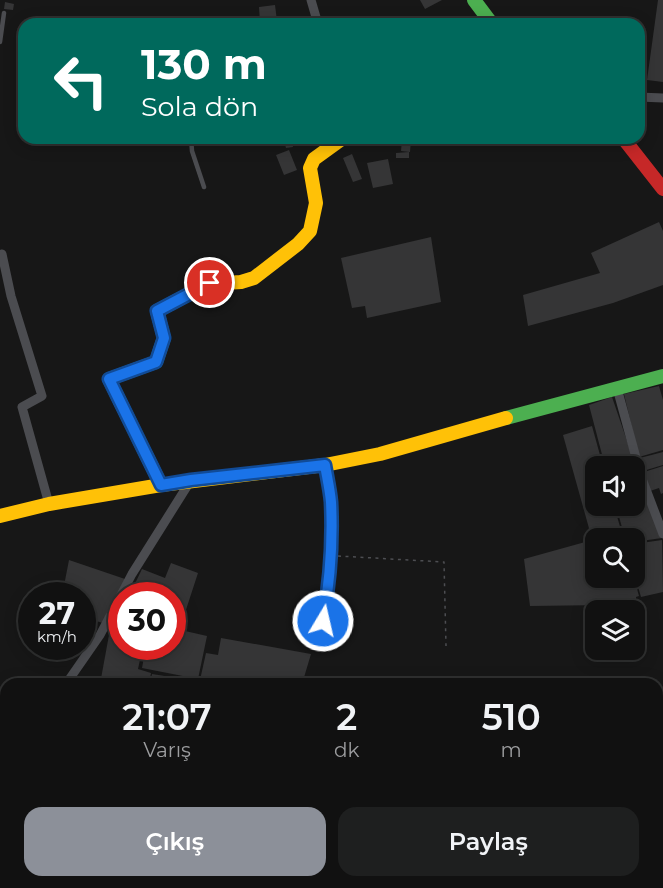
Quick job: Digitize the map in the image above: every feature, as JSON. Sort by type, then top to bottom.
[{"type":"street","points":[[311,0],[316,18]]},
{"type":"street","points":[[474,0],[488,18]]},
{"type":"street","points":[[645,96],[663,98]]},
{"type":"street","points":[[161,485],[109,379],[156,362],[164,338],[157,311],[210,283],[241,282],[254,278],[298,244],[309,231],[316,202],[310,168],[314,159],[337,144]]},
{"type":"street","points":[[628,144],[663,189]]},
{"type":"street","points":[[2,254],[11,296],[42,396],[22,407],[49,504]]},
{"type":"street","points":[[0,516],[49,504],[191,480],[325,465],[380,454],[663,376]]},
{"type":"street","points":[[617,388],[641,476],[663,534]]},
{"type":"street","points":[[323,621],[329,587],[331,555],[330,500],[325,465]]},
{"type":"street","points":[[70,678],[100,635],[132,574],[191,480]]},
{"type":"lane","points":[[0,42],[4,13]]},
{"type":"lane","points":[[191,144],[204,187]]},
{"type":"path","points":[[331,555],[444,562],[446,646]]},
{"type":"building","points":[[420,0],[442,0],[425,9]]},
{"type":"building","points":[[658,0],[663,0],[663,82],[647,80]]},
{"type":"building","points":[[5,2],[14,4],[13,10],[4,9]]},
{"type":"building","points":[[275,5],[277,18],[260,18],[259,7]]},
{"type":"building","points":[[285,144],[292,144],[293,147],[286,148]]},
{"type":"building","points":[[402,144],[411,144],[410,152],[401,151]]},
{"type":"building","points":[[289,150],[297,170],[284,175],[276,155]]},
{"type":"building","points":[[409,152],[409,158],[396,158],[396,153]]},
{"type":"building","points":[[352,154],[362,179],[353,182],[343,158]]},
{"type":"building","points":[[388,159],[393,184],[373,188],[367,163]]},
{"type":"building","points":[[659,222],[663,231],[663,285],[613,303],[528,326],[523,295],[600,273],[591,253]]},
{"type":"building","points":[[431,237],[441,302],[367,318],[365,306],[352,308],[341,258]]},
{"type":"building","points":[[659,386],[663,400],[663,450],[639,456],[624,394]]},
{"type":"building","points":[[612,397],[632,456],[602,456],[589,405]]},
{"type":"building","points":[[592,426],[600,456],[585,456],[585,514],[563,435]]},
{"type":"building","points":[[663,452],[663,465],[645,470],[645,457]]},
{"type":"building","points":[[663,466],[663,493],[661,494],[659,488],[650,491],[645,472]]},
{"type":"building","points":[[645,492],[662,538],[645,540],[645,528],[622,528],[619,516],[645,516]]},
{"type":"building","points":[[586,516],[617,516],[620,528],[589,528]]},
{"type":"building","points":[[662,540],[663,592],[641,597],[638,588],[645,588],[645,542]]},
{"type":"building","points":[[585,542],[585,588],[637,588],[639,596],[631,600],[585,600],[585,605],[530,606],[524,559]]},
{"type":"building","points":[[69,560],[125,579],[124,582],[108,582],[108,613],[103,623],[96,621],[96,582],[65,582]]},
{"type":"building","points":[[171,563],[198,573],[186,610],[186,582],[136,582],[142,569],[165,578]]},
{"type":"building","points":[[186,631],[207,636],[198,678],[142,668],[143,660],[186,660]]},
{"type":"building","points":[[221,638],[311,654],[304,678],[200,678],[206,653],[218,655]]},
{"type":"building","points":[[108,640],[108,660],[140,660],[138,669],[151,673],[150,678],[101,678]]},
{"type":"building","points":[[152,674],[177,678],[151,678]]},
{"type":"traffic: fast","points":[[474,0],[488,18]]},
{"type":"traffic: fast","points":[[161,485],[109,379],[156,362],[164,338],[157,311],[208,284]]},
{"type":"traffic: fast","points":[[506,418],[663,376]]},
{"type":"traffic: slow","points":[[208,284],[241,282],[254,278],[298,244],[310,231],[316,203],[310,168],[314,159],[335,144]]},
{"type":"traffic: slow","points":[[0,516],[49,504],[161,485],[325,465],[380,454],[506,418]]},
{"type":"traffic: jam","points":[[628,144],[663,189]]},
{"type":"route","points":[[210,283],[157,311],[164,338],[156,362],[109,379],[161,485],[325,465],[332,533],[329,587],[323,621]]}]
